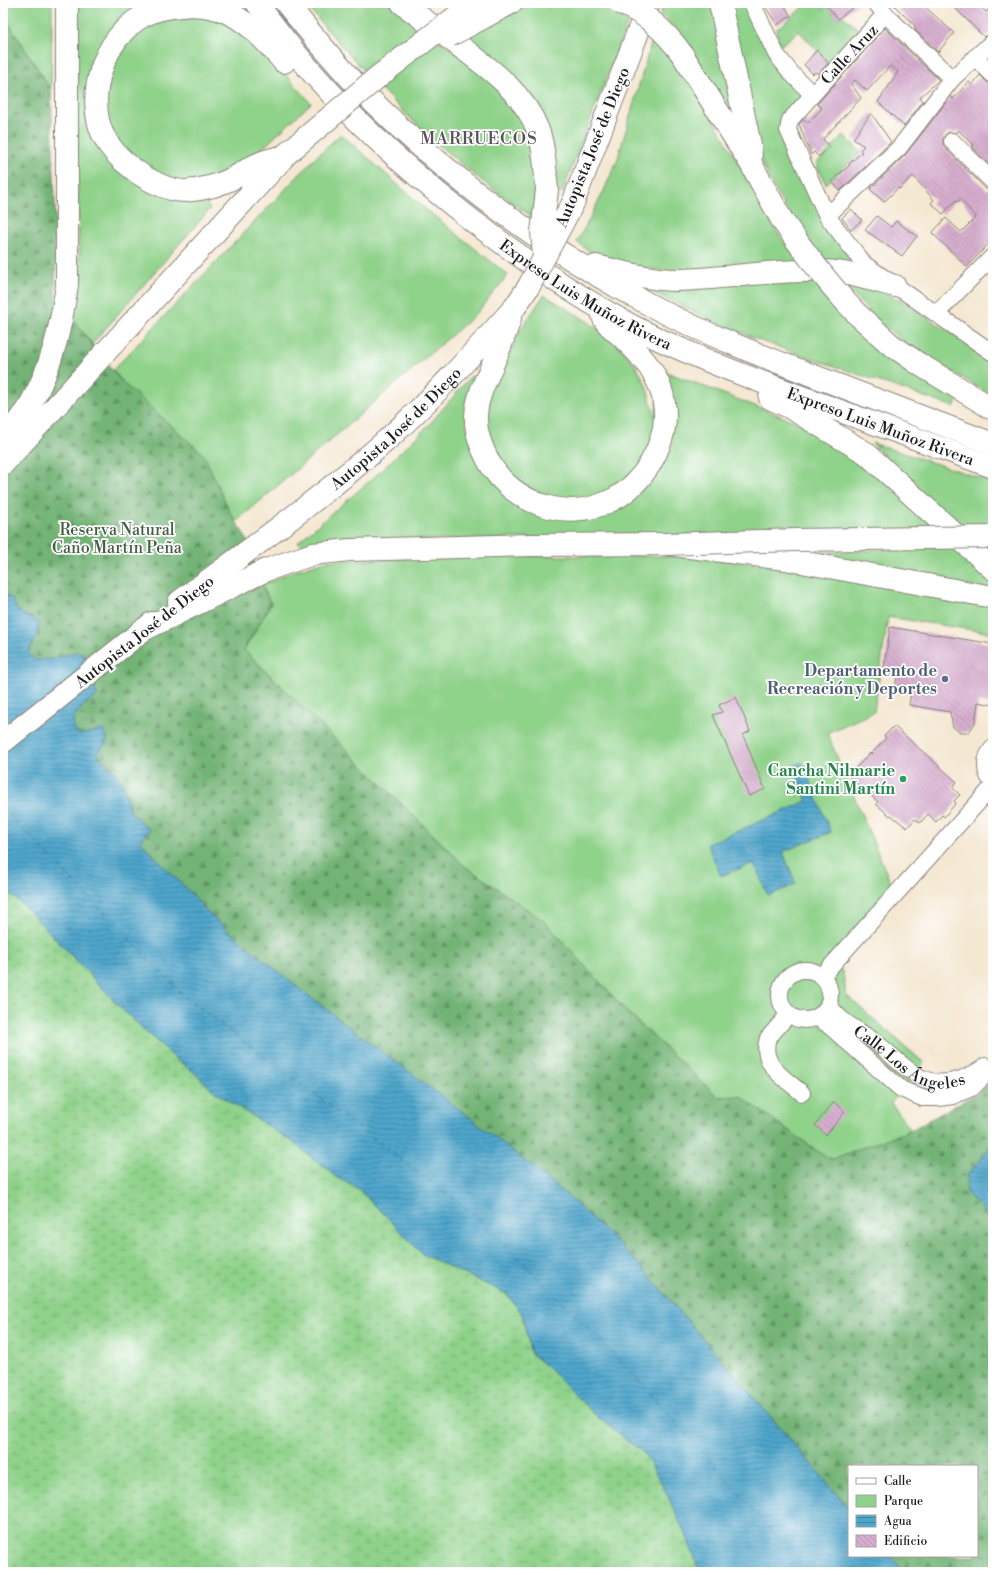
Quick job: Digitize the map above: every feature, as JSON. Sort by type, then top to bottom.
[{"type":"highway","points":[[3,440],[30,404],[49,365],[60,325],[67,285],[67,3]]},
{"type":"highway","name":"Expreso Luis Muñoz Rivera","points":[[257,3],[278,33],[316,78],[385,146],[446,201],[569,290],[636,328],[687,352],[993,467]]},
{"type":"highway","name":"Expreso Luis Muñoz Rivera","points":[[286,3],[331,58],[372,102],[425,152],[492,206],[572,260],[651,305],[746,350],[993,444]]},
{"type":"highway","points":[[402,3],[505,82],[529,110],[538,131],[544,151],[547,190],[542,232],[544,258]]},
{"type":"highway","points":[[3,464],[284,156],[379,76],[478,7],[511,3]]},
{"type":"highway","points":[[620,3],[632,8],[648,18],[668,36],[682,54],[751,164],[782,220],[811,261],[843,300],[890,344],[919,364],[993,409]]},
{"type":"highway","name":"Autopista José de Diego","points":[[3,742],[137,634],[322,494],[389,438],[451,378],[515,307],[529,286],[573,203],[649,3]]},
{"type":"highway","points":[[720,3],[750,145],[751,164]]},
{"type":"highway","points":[[284,156],[256,164],[225,182],[197,190],[184,191],[161,185],[139,174],[114,152],[103,135],[97,108],[97,94],[104,61],[121,35],[132,23],[143,16],[168,6],[194,4],[208,6],[230,14],[248,25],[286,64],[316,78]]},
{"type":"highway","points":[[572,260],[627,273],[676,280],[793,271],[825,271],[854,275],[895,286]]},
{"type":"highway","points":[[515,307],[495,360],[481,390],[477,406],[476,426],[484,453],[497,475],[509,486],[520,495],[542,505],[574,511],[606,504],[616,499],[624,492],[647,468],[660,442],[665,427],[665,408],[660,387],[655,375],[637,352],[604,319],[600,308]]},
{"type":"highway","points":[[687,352],[718,374],[789,407],[866,452],[993,569]]},
{"type":"highway","points":[[137,634],[266,570],[313,554],[330,552],[533,545],[665,544],[796,540],[993,537]]},
{"type":"highway","points":[[665,544],[785,559],[993,597]]},
{"type":"street","points":[[752,3],[776,54],[792,74],[812,94]]},
{"type":"street","points":[[881,9],[952,80]]},
{"type":"street","name":"Calle Aruz","points":[[881,9],[790,120],[788,130],[827,216],[864,264],[993,353]]},
{"type":"street","points":[[827,216],[899,148],[952,80],[993,41]]},
{"type":"street","points":[[975,57],[993,75]]},
{"type":"street","points":[[952,141],[993,182]]},
{"type":"street","points":[[936,314],[993,256]]},
{"type":"street","points":[[822,976],[993,784],[987,773],[986,764],[988,754],[993,748]]},
{"type":"street","points":[[801,970],[814,971],[822,976],[829,986],[831,997],[830,1004],[818,1018],[803,1021],[798,1020],[789,1014],[782,1006],[780,998],[782,985],[792,973],[801,970]]},
{"type":"street","name":"Calle Los Ángeles","points":[[830,1004],[832,1010],[857,1030],[874,1041],[913,1074],[928,1081],[951,1082],[965,1078],[982,1068],[993,1057]]},
{"type":"street","points":[[789,1014],[768,1038],[766,1054],[772,1067],[802,1093]]},
{"type":"street","name":"Calle Los Ángeles","points":[[818,1018],[827,1024],[900,1089],[922,1098],[953,1096],[972,1088],[993,1067]]},
{"type":"green space","points":[[3,3],[52,3],[51,90],[9,24],[3,12]]},
{"type":"green space","points":[[75,3],[158,3],[135,14],[112,62],[134,32],[175,13],[220,17],[258,43],[311,103],[247,163],[208,181],[206,202],[210,209],[92,344],[71,317],[74,306],[79,254]],"holes":[[[111,64],[105,107],[109,126],[123,147],[90,107]]]},
{"type":"green space","points":[[304,3],[392,3],[498,86],[526,124],[537,166],[535,219],[479,178],[426,133],[363,70]]},
{"type":"green space","points":[[553,3],[592,7],[630,17],[562,193],[554,191],[552,162],[464,38],[501,13],[531,6]]},
{"type":"green space","points":[[665,3],[714,3],[735,100],[723,106],[678,32],[660,14]]},
{"type":"green space","points":[[724,3],[743,3],[749,9],[801,98],[786,116],[859,266],[827,265],[790,215],[774,188],[761,159]]},
{"type":"green space","points":[[808,3],[818,3],[823,9],[827,6],[838,19],[843,16],[860,31],[830,64],[799,31],[780,46],[776,30]]},
{"type":"green space","name":"Reserva Natural Caño Martín Peña","points":[[3,12],[51,90],[56,234],[55,296],[120,380],[204,455],[229,510],[245,536],[263,588],[271,604],[244,650],[466,867],[544,921],[628,1013],[718,1097],[740,1096],[823,1155],[832,1159],[911,1130],[978,1093],[993,1079],[993,1144],[967,1176],[966,1192],[993,1221],[993,1572],[904,1572],[892,1557],[978,1557],[978,1465],[848,1465],[848,1507],[639,1264],[620,1245],[269,965],[214,919],[141,842],[145,834],[150,830],[130,811],[122,782],[107,763],[97,754],[106,744],[107,737],[103,730],[88,734],[78,734],[73,727],[73,721],[77,713],[97,696],[85,656],[76,652],[51,659],[35,660],[28,653],[32,646],[33,618],[17,610],[13,599],[3,595]]},
{"type":"green space","points":[[654,33],[697,90],[775,229],[800,264],[685,274],[611,263],[594,255],[577,242],[603,193],[618,158]]},
{"type":"green space","points":[[341,134],[423,207],[508,275],[476,314],[236,522],[229,510],[113,370],[319,154]]},
{"type":"green space","points":[[844,135],[861,152],[826,184],[816,164]]},
{"type":"green space","points":[[810,277],[834,306],[859,332],[907,367],[958,399],[954,407],[761,341],[709,319],[642,287]]},
{"type":"green space","points":[[839,280],[880,291],[898,299],[993,360],[993,396],[906,344],[878,321]]},
{"type":"green space","points":[[544,295],[587,321],[615,342],[627,355],[637,368],[645,383],[655,418],[661,370],[828,434],[940,530],[370,541],[301,545],[298,542],[372,479],[428,426],[471,376],[478,381],[502,357]]},
{"type":"green space","points":[[872,443],[993,482],[993,530],[956,529]]},
{"type":"green space","points":[[954,546],[993,577],[993,591],[806,553]]},
{"type":"green space","points":[[499,556],[687,556],[770,565],[993,605],[993,633],[888,617],[874,712],[827,733],[892,886],[828,959],[843,972],[846,995],[924,1063],[891,1103],[911,1130],[832,1159],[823,1155],[740,1097],[718,1097],[628,1013],[544,921],[466,867],[244,650],[271,604],[262,585],[291,572],[325,561]]},
{"type":"green space","points":[[3,887],[29,911],[125,1012],[175,1058],[194,1072],[214,1091],[293,1142],[329,1170],[334,1176],[357,1188],[385,1215],[486,1283],[507,1294],[522,1314],[531,1354],[546,1366],[596,1416],[645,1454],[664,1488],[687,1537],[700,1572],[3,1572]]},
{"type":"water","points":[[3,595],[13,599],[14,605],[19,612],[39,622],[38,634],[28,653],[35,660],[51,659],[76,652],[85,656],[97,696],[77,713],[73,721],[73,727],[78,734],[88,734],[103,730],[107,737],[106,744],[97,754],[122,782],[130,811],[150,830],[145,834],[141,842],[212,916],[257,954],[340,1020],[509,1148],[562,1191],[607,1232],[639,1264],[848,1507],[848,1557],[892,1557],[904,1572],[700,1572],[687,1537],[664,1488],[645,1454],[596,1416],[546,1366],[531,1354],[522,1314],[507,1294],[422,1254],[357,1188],[334,1176],[329,1170],[293,1142],[214,1091],[194,1072],[175,1058],[125,1012],[29,911],[3,887]]},
{"type":"water","points":[[802,762],[831,832],[783,852],[796,884],[768,896],[754,863],[721,876],[707,844],[807,801],[793,766]]},
{"type":"water","points":[[993,1144],[993,1221],[966,1192],[967,1176]]},
{"type":"building","points":[[763,3],[783,3],[791,16],[777,25]]},
{"type":"building","points":[[825,3],[859,3],[838,19]]},
{"type":"building","points":[[892,3],[921,3],[954,33],[938,52],[914,29],[916,27]]},
{"type":"building","points":[[950,3],[977,3],[986,12],[993,5],[993,32],[984,37]]},
{"type":"building","points":[[885,28],[939,80],[920,97],[923,101],[904,126],[878,102],[898,72],[890,66],[867,91],[855,80],[851,84],[861,98],[823,139],[830,147],[819,157],[814,152],[811,155],[799,124],[804,119],[808,123],[822,108],[817,104]]},
{"type":"building","points":[[817,50],[828,63],[818,74],[815,72],[813,74],[804,65]]},
{"type":"building","points":[[980,75],[987,82],[993,85],[993,169],[972,147],[974,145],[958,130],[956,133],[949,132],[943,139],[945,148],[986,189],[993,191],[993,239],[967,267],[932,233],[946,218],[961,232],[976,217],[960,199],[958,202],[956,200],[943,214],[931,203],[934,200],[913,176],[884,202],[870,189],[906,154],[951,96],[953,99],[969,82],[972,85]]},
{"type":"building","points":[[871,113],[891,142],[840,191],[831,181],[850,165],[849,164],[862,152],[860,150],[864,146],[853,139]]},
{"type":"building","points":[[851,209],[862,220],[851,230],[842,218]]},
{"type":"building","points":[[877,216],[891,227],[896,221],[917,236],[902,256],[865,230]]},
{"type":"building","name":"Departamento de Recreación y Deportes","points":[[890,627],[993,644],[993,705],[978,702],[975,723],[969,732],[959,732],[953,727],[950,712],[909,705],[911,691],[895,689],[898,670],[884,668]]},
{"type":"building","points":[[736,697],[750,731],[743,735],[765,789],[749,796],[713,715],[722,712],[719,705]]},
{"type":"building","name":"Cancha Nilmarie Santini Martín","points":[[894,726],[957,782],[952,787],[960,795],[954,801],[956,803],[944,817],[942,815],[936,822],[928,814],[920,823],[915,819],[907,828],[876,804],[878,802],[848,776],[886,738],[884,736]]},
{"type":"building","points":[[834,1102],[845,1112],[826,1135],[815,1125]]},
{"type":"ferry route","points":[[3,808],[185,997],[476,1216],[624,1364],[809,1572]]},
{"type":"place","name":"Departamento de Recreación y Deportes","points":[[945,679]]},
{"type":"place","name":"Cancha Nilmarie Santini Martín","points":[[903,779]]},
{"type":"district","name":"MARRUECOS","points":[[479,138]]}]
